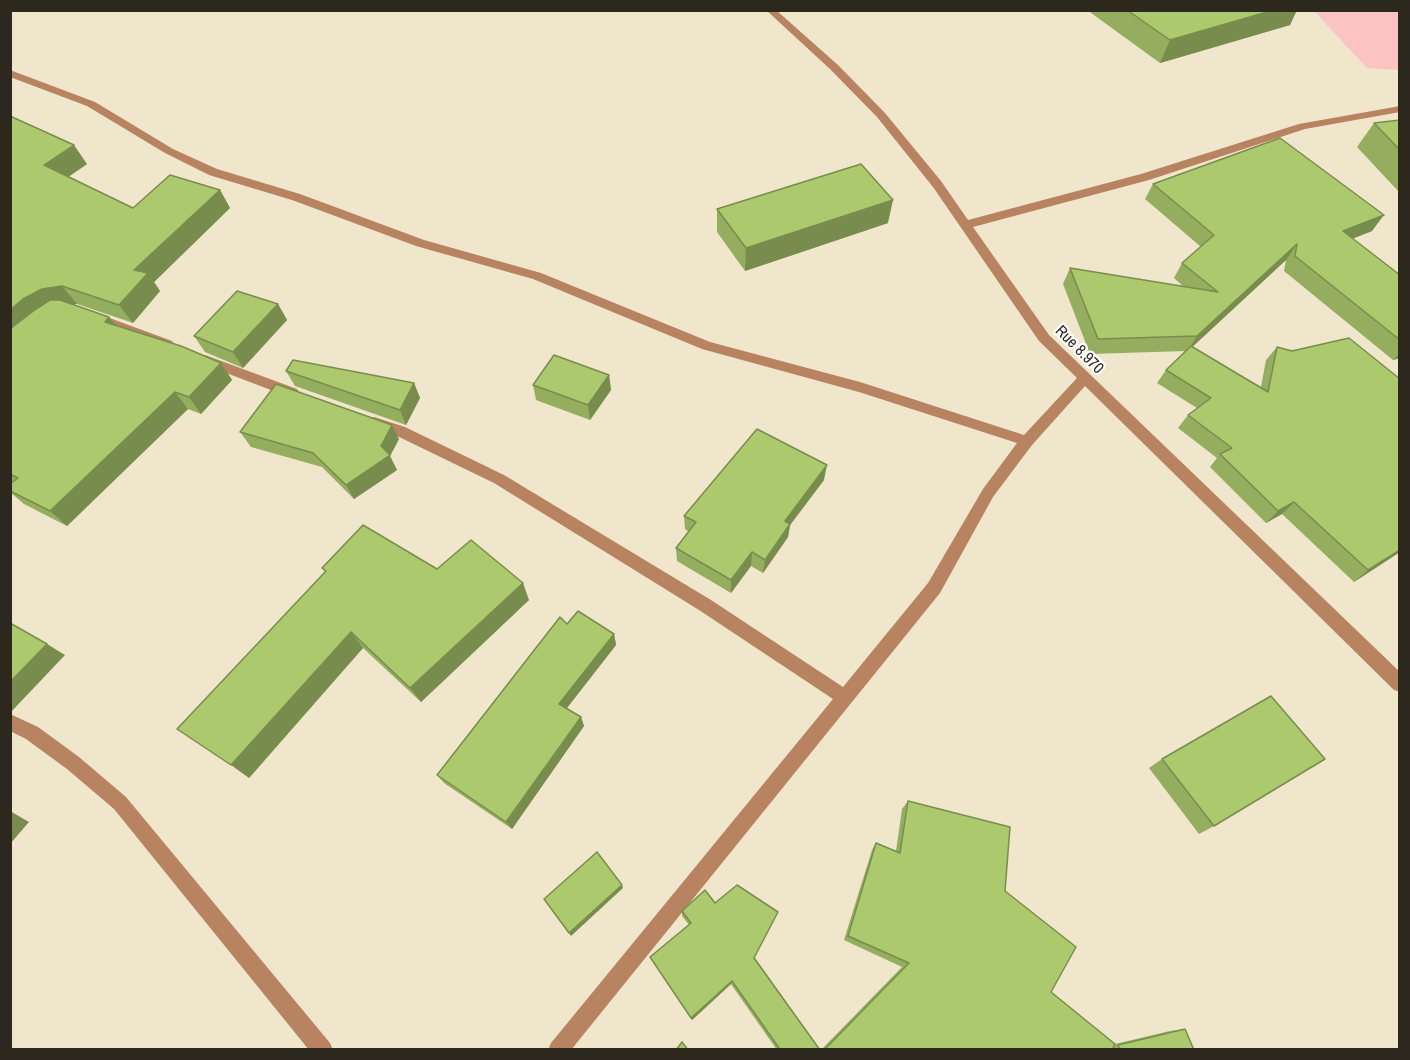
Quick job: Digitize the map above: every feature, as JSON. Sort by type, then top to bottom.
[{"type":"street","name":"Rue 8.970","points":[[770,10],[834,67],[881,114],[937,184],[1024,313],[1044,338],[1400,684]]},
{"type":"street","points":[[10,73],[91,105],[169,151],[213,172],[296,197],[420,243],[537,276],[707,346],[860,387],[1028,441]]},
{"type":"street","points":[[965,225],[1145,177],[1303,126],[1400,109]]},
{"type":"street","points":[[86,315],[184,351],[240,375],[301,396]]},
{"type":"street","points":[[558,1050],[934,588],[988,493],[1028,441],[1084,379]]},
{"type":"street","points":[[356,416],[400,431],[499,479],[705,605],[844,697]]},
{"type":"street","points":[[10,722],[32,733],[74,763],[120,803],[323,1050]]},
{"type":"shaded area","points":[[1314,11],[1399,11],[1399,70],[1367,68]]},
{"type":"building","points":[[1127,10],[1274,10],[1170,40]]},
{"type":"building","points":[[10,116],[74,145],[44,165],[133,208],[170,175],[220,190],[134,270],[148,273],[119,305],[62,286],[42,289],[23,299],[10,310]]},
{"type":"building","points":[[1400,120],[1400,150],[1374,123]]},
{"type":"building","points":[[1280,138],[1384,215],[1343,231],[1400,275],[1400,340],[1295,256],[1297,244],[1197,336],[1098,339],[1070,268],[1218,292],[1182,263],[1214,235],[1153,184]]},
{"type":"building","points":[[861,164],[893,200],[746,248],[717,209]]},
{"type":"building","points":[[237,291],[278,304],[233,352],[194,336]]},
{"type":"building","points":[[50,300],[60,300],[109,317],[105,322],[181,346],[221,363],[189,397],[175,392],[50,511],[10,491],[10,484],[18,478],[10,474],[10,329]]},
{"type":"building","points":[[1349,338],[1400,379],[1400,550],[1368,570],[1294,502],[1278,511],[1220,454],[1232,448],[1188,415],[1211,398],[1166,370],[1191,346],[1268,392],[1277,347],[1292,351]]},
{"type":"building","points":[[554,355],[609,375],[588,405],[533,385]]},
{"type":"building","points":[[293,360],[414,383],[400,410],[286,371]]},
{"type":"building","points":[[276,384],[392,425],[381,446],[390,455],[346,485],[313,453],[240,432]]},
{"type":"building","points":[[757,429],[827,465],[785,521],[790,524],[765,560],[752,552],[731,580],[676,548],[696,522],[684,516]]},
{"type":"building","points":[[363,525],[437,569],[471,540],[523,583],[410,688],[351,632],[231,765],[177,729],[326,571],[322,568]]},
{"type":"building","points":[[578,611],[614,634],[559,704],[581,717],[506,822],[437,775],[560,617],[567,624]]},
{"type":"building","points":[[10,623],[47,644],[10,682]]},
{"type":"building","points":[[1271,696],[1325,759],[1214,826],[1162,759]]},
{"type":"building","points":[[908,801],[1010,827],[1005,891],[1076,947],[1051,992],[1115,1044],[1112,1050],[824,1050],[909,963],[848,936],[876,843],[900,853]]},
{"type":"building","points":[[597,852],[622,885],[569,933],[544,899]]},
{"type":"building","points":[[737,885],[778,912],[754,958],[820,1050],[778,1050],[779,1048],[732,981],[691,1018],[650,957],[691,923],[682,911],[705,890],[715,903]]},
{"type":"building","points":[[1185,1029],[1194,1050],[1120,1050],[1118,1045]]},
{"type":"building","points":[[682,1042],[688,1050],[676,1050]]}]
